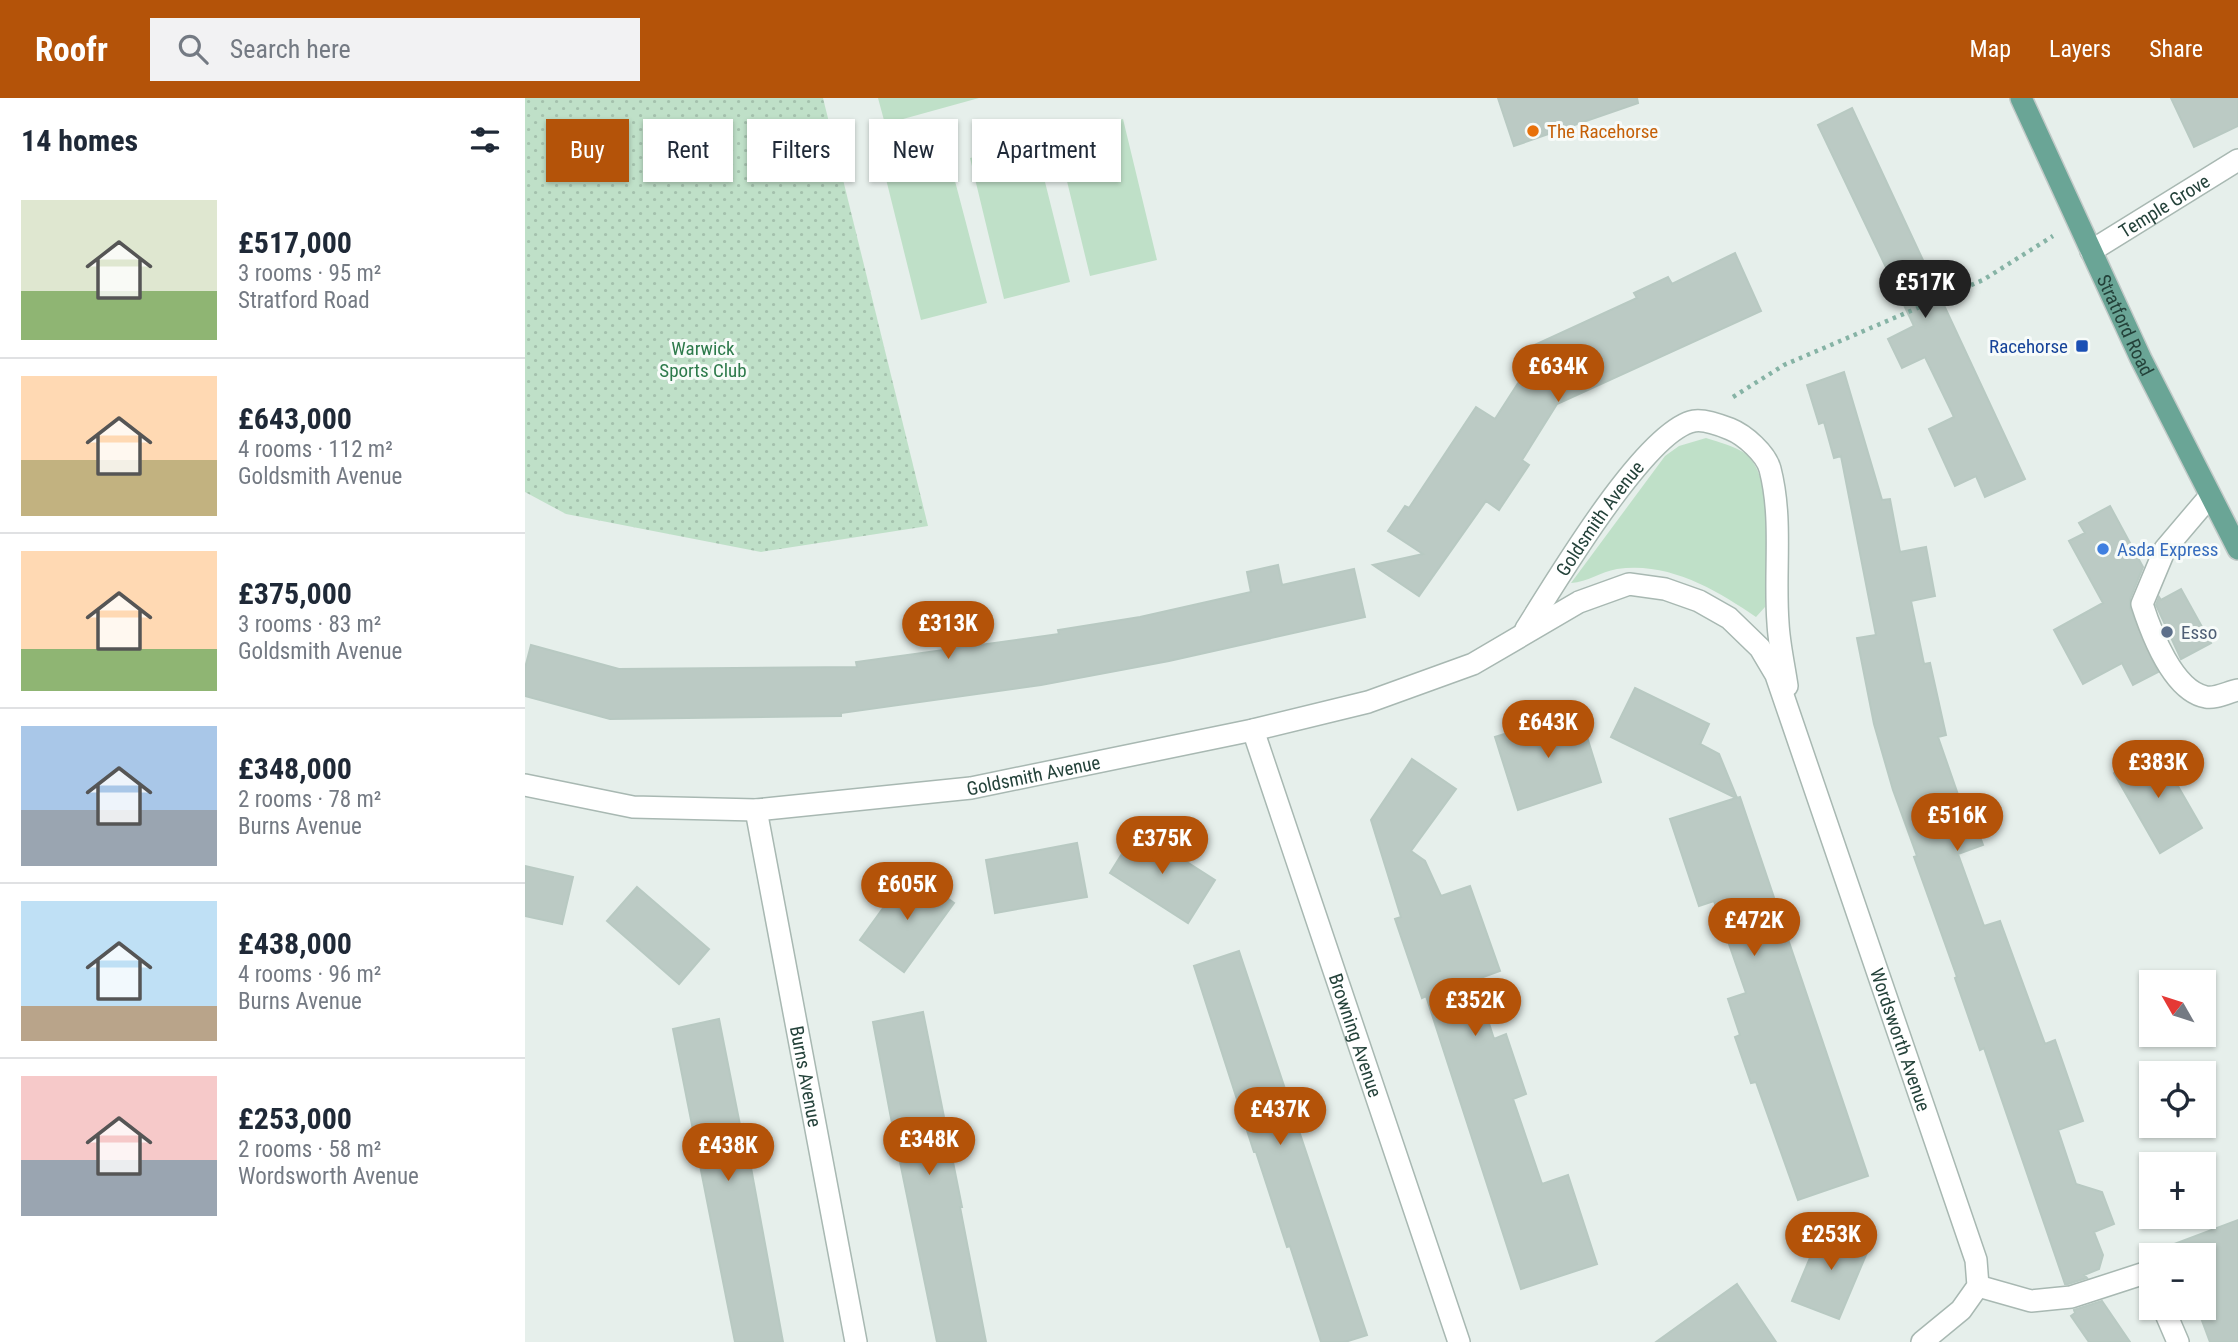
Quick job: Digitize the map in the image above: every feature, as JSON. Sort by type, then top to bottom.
[{"type":"main road","name":"Stratford Road","points":[[2021,98],[2091,251],[2238,549]]},
{"type":"street","name":"Temple Grove","points":[[2091,251],[2238,160]]},
{"type":"street","name":"Goldsmith Avenue","points":[[1523,634],[1575,552],[1645,457],[1667,436],[1694,421]]},
{"type":"street","name":"Wordsworth Avenue","points":[[1694,421],[1734,430],[1753,445],[1769,466],[1776,501],[1778,623],[1792,718]]},
{"type":"street","points":[[2210,496],[2165,550],[2142,604],[2158,643],[2182,685],[2191,693],[2209,698],[2238,690]]},
{"type":"street","name":"Goldsmith Avenue","points":[[525,785],[633,807],[756,810],[971,788],[1253,730],[1368,702],[1473,664],[1579,602],[1629,584],[1665,589],[1699,601]]},
{"type":"street","name":"Wordsworth Avenue","points":[[1699,601],[1729,618],[1760,648],[1776,675],[1877,976],[1968,1233],[1976,1260],[1978,1286]]},
{"type":"street","name":"Browning Avenue","points":[[1253,730],[1459,1342]]},
{"type":"street","name":"Burns Avenue","points":[[756,810],[856,1342]]},
{"type":"street","points":[[1922,1342],[1961,1310],[1978,1286],[2031,1301],[2071,1297],[2139,1275]]},
{"type":"street","points":[[2169,1320],[2178,1342]]},
{"type":"path","points":[[1694,421],[1784,365],[1983,280],[2077,220]]},
{"type":"green space","name":"Warwick Sports Club","points":[[525,98],[823,98],[828,119],[747,119],[747,182],[844,182],[928,526],[761,552],[566,514],[525,492]]},
{"type":"green space","points":[[878,98],[979,98],[903,119],[884,119]]},
{"type":"green space","points":[[1121,120],[1157,260],[1090,276],[1067,182],[1121,182]]},
{"type":"green space","points":[[887,182],[955,182],[987,303],[921,320]]},
{"type":"green space","points":[[976,182],[1045,182],[1070,282],[1004,299]]},
{"type":"green space","points":[[1706,438],[1732,446],[1746,454],[1756,467],[1762,484],[1767,526],[1765,607],[1756,617],[1708,588],[1655,569],[1617,569],[1571,583],[1665,456],[1679,446]]},
{"type":"building","name":"The Racehorse","points":[[1498,98],[1637,98],[1638,103],[1514,146]]},
{"type":"building","points":[[2171,98],[2238,98],[2238,126],[2194,147]]},
{"type":"building","points":[[1852,108],[2025,479],[1985,497],[1976,476],[1955,486],[1929,429],[1954,417],[1925,357],[1902,368],[1888,339],[1914,326],[1818,125]]},
{"type":"building","points":[[1735,253],[1761,311],[1557,404],[1522,460],[1529,465],[1499,510],[1486,501],[1419,596],[1373,565],[1423,554],[1388,531],[1405,506],[1409,508],[1476,407],[1495,419],[1533,360],[1528,348],[1637,298],[1634,293],[1668,277],[1672,284]]},
{"type":"building","points":[[1844,372],[1882,500],[1890,499],[1900,552],[1926,547],[1935,596],[1911,601],[1924,664],[1930,663],[1946,735],[1938,737],[1963,809],[1969,807],[1983,845],[1958,854],[1984,926],[2000,921],[2045,1044],[2055,1040],[2083,1121],[2058,1130],[2076,1184],[2102,1192],[2114,1224],[2094,1232],[2103,1255],[2099,1269],[2084,1275],[2087,1278],[2068,1284],[2065,1284],[1984,1048],[1980,1050],[1955,978],[1957,977],[1914,857],[1917,856],[1893,790],[1874,724],[1857,638],[1876,635],[1841,456],[1834,458],[1824,422],[1819,424],[1807,385]]},
{"type":"building","points":[[2110,506],[2143,567],[2130,599],[2130,608],[2158,672],[2133,685],[2122,663],[2083,684],[2054,630],[2103,603],[2069,541],[2085,533],[2079,523]]},
{"type":"building","points":[[1278,565],[1282,585],[1354,569],[1365,617],[1169,661],[1041,685],[841,713],[841,716],[610,719],[525,696],[525,668],[531,645],[619,669],[857,667],[856,662],[1059,634],[1058,630],[1140,617],[1251,592],[1247,572]]},
{"type":"building","points":[[2181,589],[2211,643],[2181,659],[2156,605],[2159,597],[2161,600]]},
{"type":"building","points":[[1635,688],[1709,724],[1700,744],[1719,754],[1737,798],[1740,797],[1868,1176],[1798,1200],[1756,1082],[1751,1083],[1735,1037],[1740,1035],[1728,999],[1746,993],[1714,901],[1699,906],[1670,819],[1736,798],[1611,737]]},
{"type":"building","points":[[1579,711],[1601,782],[1518,810],[1495,737]]},
{"type":"building","points":[[2156,748],[2202,828],[2160,853],[2114,773]]},
{"type":"building","points":[[1412,759],[1456,789],[1411,851],[1425,861],[1441,896],[1470,886],[1500,971],[1475,980],[1494,1039],[1506,1034],[1526,1094],[1513,1099],[1542,1184],[1568,1175],[1597,1264],[1521,1289],[1426,996],[1422,998],[1395,919],[1401,917],[1371,820]]},
{"type":"building","points":[[1137,830],[1215,880],[1188,923],[1110,873]]},
{"type":"building","points":[[1077,843],[1087,897],[995,913],[986,860]]},
{"type":"building","points":[[525,866],[573,877],[562,924],[525,916]]},
{"type":"building","points":[[910,871],[954,903],[904,972],[860,940]]},
{"type":"building","points":[[637,887],[709,949],[679,984],[607,921]]},
{"type":"building","points":[[1239,951],[1367,1335],[1345,1342],[1321,1342],[1290,1246],[1287,1247],[1254,1152],[1194,966]]},
{"type":"building","points":[[923,1012],[986,1342],[937,1342],[890,1113],[873,1022]]},
{"type":"building","points":[[719,1019],[740,1125],[743,1124],[783,1342],[735,1342],[673,1029]]},
{"type":"building","points":[[2238,1220],[2238,1342],[2210,1342],[2202,1320],[2216,1320],[2216,1243],[2177,1243]]},
{"type":"building","points":[[1824,1224],[1871,1243],[1839,1319],[1792,1301]]},
{"type":"building","points":[[1737,1284],[1776,1342],[1656,1342]]},
{"type":"building","points":[[2102,1301],[2130,1342],[2089,1342],[2071,1316],[2075,1313],[2074,1310]]},
{"type":"place","name":"The Racehorse","points":[[1533,131]]},
{"type":"place","name":"Racehorse","points":[[2082,346]]},
{"type":"place","name":"Asda Express","points":[[2103,549]]},
{"type":"place","name":"Esso","points":[[2167,632]]}]
